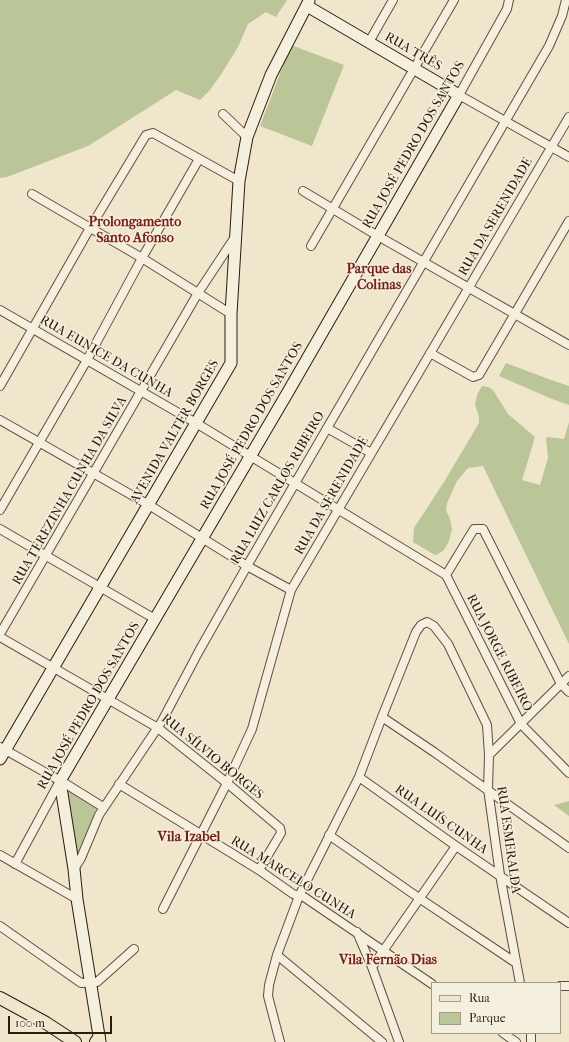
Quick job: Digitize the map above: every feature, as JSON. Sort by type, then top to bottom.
[{"type":"main road","points":[[0,998],[46,1023],[75,1042]]},
{"type":"street","points":[[369,42],[393,0]]},
{"type":"street","points":[[311,246],[454,0]]},
{"type":"street","name":"RUA JOSÉ PEDRO DOS SANTOS","points":[[15,864],[60,780],[203,539],[459,95],[507,9],[509,0]]},
{"type":"street","name":"RUA LUIZ CARLOS RIBEIRO","points":[[74,869],[81,858],[103,807],[158,728],[247,566],[549,46],[562,16],[566,0]]},
{"type":"street","name":"RUA TRÊS","points":[[308,3],[413,69],[506,120],[569,157]]},
{"type":"street","name":"AVENIDA VALTER BORGES","points":[[2,752],[54,668],[231,363],[231,314],[239,181],[247,137],[270,75],[308,3]]},
{"type":"street","points":[[223,114],[247,137]]},
{"type":"street","name":"RUA DA SERENIDADE","points":[[163,909],[227,783],[252,729],[291,590],[370,453],[569,117]]},
{"type":"street","points":[[0,386],[90,228],[146,135],[153,133],[239,181]]},
{"type":"street","points":[[0,510],[87,360],[142,258],[199,159]]},
{"type":"street","points":[[303,191],[423,263],[569,345]]},
{"type":"street","points":[[32,194],[142,258],[231,314]]},
{"type":"street","points":[[430,353],[473,377],[479,375],[569,221]]},
{"type":"street","name":"RUA TEREZINHA CUNHA DA SILVA","points":[[0,636],[198,293],[236,237]]},
{"type":"street","name":"RUA EUNICE DA CUNHA","points":[[0,310],[196,423],[446,574]]},
{"type":"street","points":[[0,420],[149,505],[247,566],[291,590]]},
{"type":"street","points":[[327,428],[370,453]]},
{"type":"street","points":[[0,529],[155,619]]},
{"type":"street","points":[[446,574],[474,529],[482,529],[561,684],[569,692]]},
{"type":"street","name":"RUA JORGE RIBEIRO","points":[[446,574],[521,724],[569,773]]},
{"type":"street","name":"RUA ESMERALDA","points":[[382,717],[416,632],[421,625],[427,622],[431,623],[440,631],[448,644],[487,725],[490,755],[488,790],[500,875],[520,982]]},
{"type":"street","name":"RUA SÍLVIO BORGES","points":[[0,636],[158,728],[227,783],[281,830],[281,833],[260,870]]},
{"type":"street","points":[[490,755],[569,676]]},
{"type":"street","points":[[280,1042],[268,996],[268,985],[277,955],[299,896],[359,777],[382,717],[569,848]]},
{"type":"street","points":[[2,752],[60,780],[103,807]]},
{"type":"street","name":"RUA LUÍS CUNHA","points":[[359,777],[456,846],[569,923]]},
{"type":"street","points":[[60,780],[98,1041]]},
{"type":"street","name":"RUA MARCELO CUNHA","points":[[119,784],[260,870],[293,894],[304,897],[431,983]]},
{"type":"street","points":[[329,835],[516,963]]},
{"type":"street","points":[[372,967],[456,846]]},
{"type":"street","points":[[0,855],[77,899]]},
{"type":"street","points":[[0,926],[81,983],[97,982],[134,949]]},
{"type":"street","points":[[357,932],[372,967],[399,1042]]},
{"type":"street","points":[[277,955],[382,1042]]},
{"type":"street","points":[[504,1034],[516,1042]]},
{"type":"green space","points":[[0,0],[287,0],[276,17],[266,12],[248,24],[238,47],[220,76],[210,90],[200,100],[176,90],[88,146],[7,177],[0,178]]},
{"type":"green space","points":[[291,45],[344,65],[312,146],[260,126]]},
{"type":"green space","points":[[506,363],[569,386],[569,405],[499,376]]},
{"type":"green space","points":[[482,386],[493,390],[508,414],[535,437],[522,480],[540,485],[548,458],[546,439],[547,437],[564,439],[569,422],[569,644],[483,466],[468,468],[457,481],[447,503],[446,510],[452,529],[449,541],[444,550],[435,555],[413,542],[414,528],[444,482],[479,423],[479,417],[475,405],[477,395]]},
{"type":"green space","points":[[66,789],[97,807],[76,857]]},
{"type":"green space","points":[[569,801],[569,816],[554,805]]},
{"type":"district","name":"Prolongamento Santo Afonso","points":[[135,232]]},
{"type":"district","name":"Parque das Colinas","points":[[379,278]]},
{"type":"district","name":"Vila Izabel","points":[[189,838]]},
{"type":"district","name":"Vila Fernão Dias","points":[[388,961]]}]
